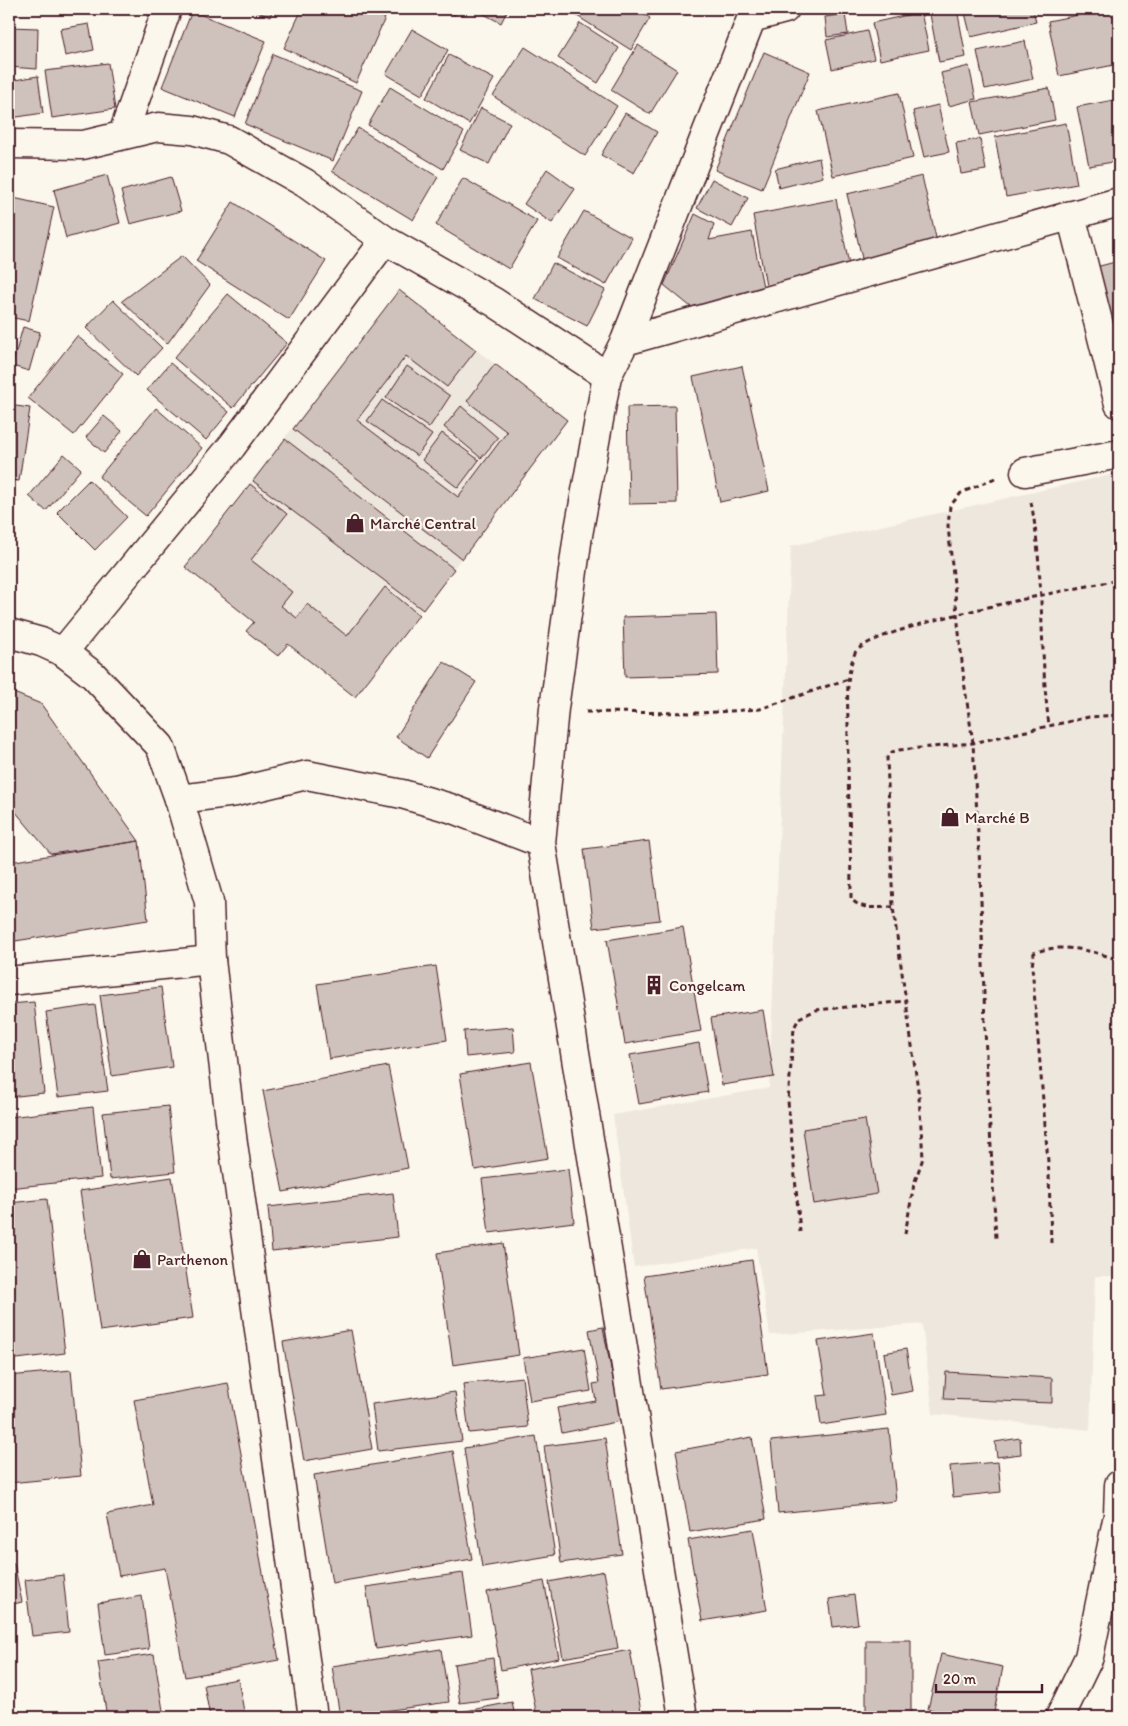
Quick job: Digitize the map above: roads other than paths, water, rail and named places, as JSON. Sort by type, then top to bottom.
[{"type":"street","points":[[123,134],[167,9]]},
{"type":"street","points":[[683,1717],[542,843],[554,708],[578,536],[607,376],[625,341],[753,13],[785,9]]},
{"type":"street","points":[[9,144],[83,144],[158,127],[192,130],[229,140],[305,184],[385,240],[494,302],[607,376]]},
{"type":"street","points":[[625,341],[1119,202]]},
{"type":"street","points":[[1071,215],[1119,404]]},
{"type":"street","points":[[63,652],[232,446],[385,240]]},
{"type":"street","points":[[1025,472],[1119,454]]},
{"type":"street","points":[[9,633],[40,642],[63,652],[93,675],[160,746],[180,800],[209,902],[211,960],[232,1136],[313,1717]]},
{"type":"street","points":[[180,800],[236,792],[307,775],[402,794],[450,808],[542,843]]},
{"type":"street","points":[[9,980],[211,960]]},
{"type":"street","points":[[1060,1717],[1089,1657],[1118,1515],[1119,1485]]},
{"type":"place","name":"Marché Central","points":[[355,523]]},
{"type":"place","name":"Marché B","points":[[950,817]]},
{"type":"place","name":"Congelcam","points":[[654,985]]},
{"type":"place","name":"Parthenon","points":[[142,1259]]}]
